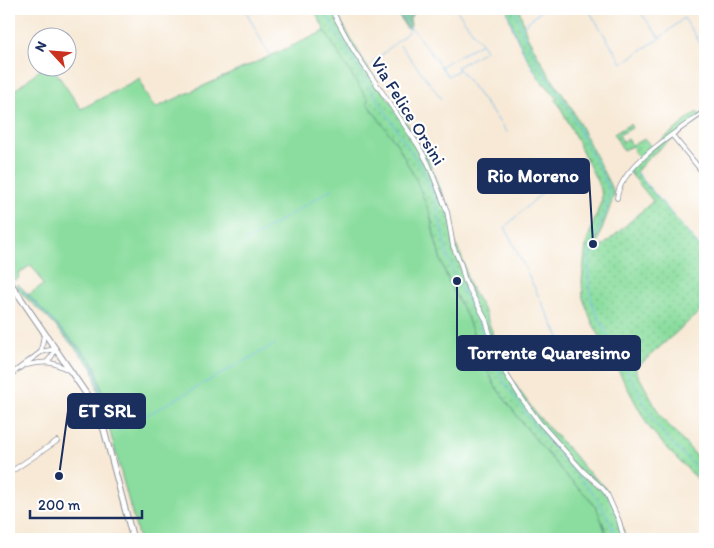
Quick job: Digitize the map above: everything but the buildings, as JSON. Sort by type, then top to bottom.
[{"type":"main road","points":[[9,281],[89,398],[101,421],[133,539]]},
{"type":"street","name":"Via Felice Orsini","points":[[331,9],[354,51],[418,145],[430,169],[447,211],[450,237],[465,281],[486,320],[506,374],[539,422],[583,471],[607,494],[619,521],[624,539]]},
{"type":"street","points":[[617,198],[619,188],[630,170],[640,160],[705,111]]},
{"type":"street","points":[[672,135],[705,175]]},
{"type":"street","points":[[41,352],[44,334]]},
{"type":"street","points":[[9,376],[41,352],[55,348]]},
{"type":"street","points":[[47,362],[55,348]]},
{"type":"street","points":[[24,366],[47,362],[71,372]]},
{"type":"street","points":[[9,473],[57,441]]},
{"type":"green space","points":[[314,9],[334,9],[380,87],[401,114],[426,154],[450,212],[454,241],[462,258],[469,285],[485,312],[511,379],[537,415],[585,469],[603,485],[614,504],[626,539],[608,539],[605,528],[588,497],[567,477],[523,424],[495,386],[484,363],[467,317],[450,285],[441,261],[430,214],[367,103],[368,100],[332,45]]},
{"type":"green space","points":[[405,9],[416,9],[410,18],[410,28],[406,28],[398,14]]},
{"type":"green space","points":[[507,9],[519,9],[527,36],[549,75],[570,105],[614,193],[599,237],[596,252],[653,201],[628,170],[639,159],[632,146],[623,150],[614,134],[630,124],[632,128],[619,135],[623,142],[628,139],[632,145],[645,139],[652,148],[697,112],[700,115],[705,111],[705,115],[660,148],[636,172],[705,253],[705,307],[635,369],[661,417],[705,465],[705,486],[669,451],[648,426],[592,322],[583,298],[582,281],[586,244],[602,199],[601,189],[560,106],[555,100],[557,98],[543,84],[522,48],[513,29]]},
{"type":"green space","points":[[325,31],[368,100],[367,103],[397,144],[417,182],[430,214],[441,261],[450,285],[467,317],[484,363],[495,386],[523,424],[567,477],[588,497],[598,511],[608,539],[139,539],[109,428],[109,420],[96,368],[92,361],[28,295],[43,285],[31,265],[18,274],[19,277],[16,281],[9,269],[9,95],[30,78],[60,78],[81,109],[140,78],[144,91],[155,108]]},
{"type":"green space","points":[[18,284],[92,361],[96,368],[110,424],[106,422],[105,406],[101,406],[93,368],[48,318],[22,294],[16,286]]},
{"type":"waterway","points":[[245,9],[269,55]]},
{"type":"waterway","points":[[324,9],[364,78],[422,169],[435,199],[447,254],[457,281],[475,315],[503,380],[534,426],[594,494],[607,515],[615,539]]},
{"type":"waterway","points":[[371,64],[407,33],[410,28],[402,16],[410,9]]},
{"type":"waterway","points":[[456,9],[486,50]]},
{"type":"waterway","points":[[507,9],[522,48],[543,84]]},
{"type":"waterway","points":[[514,9],[526,41],[542,70],[568,108],[608,187],[607,206],[593,244],[589,263],[590,292],[595,311],[654,421],[671,443],[705,476]]},
{"type":"waterway","points":[[523,26],[543,9]]},
{"type":"waterway","points":[[588,9],[622,63],[660,38],[684,18],[705,51]]},
{"type":"waterway","points":[[638,9],[659,37]]},
{"type":"waterway","points":[[410,28],[448,76],[459,70],[457,67],[485,51]]},
{"type":"waterway","points":[[441,66],[480,44]]},
{"type":"waterway","points":[[400,45],[441,98]]},
{"type":"waterway","points":[[460,70],[507,132]]},
{"type":"waterway","points":[[539,297],[505,227],[567,170]]},
{"type":"waterway","points":[[636,172],[705,253]]},
{"type":"waterway","points":[[244,243],[332,189]]},
{"type":"waterway","points":[[9,272],[14,281]]},
{"type":"waterway","points":[[17,285],[93,365],[104,411]]},
{"type":"waterway","points":[[540,299],[569,357]]},
{"type":"waterway","points":[[118,431],[275,344]]},
{"type":"place","name":"Rio Moreno","points":[[593,244]]},
{"type":"place","name":"Torrente Quaresimo","points":[[457,281]]},
{"type":"place","name":"ET SRL","points":[[59,476]]}]
